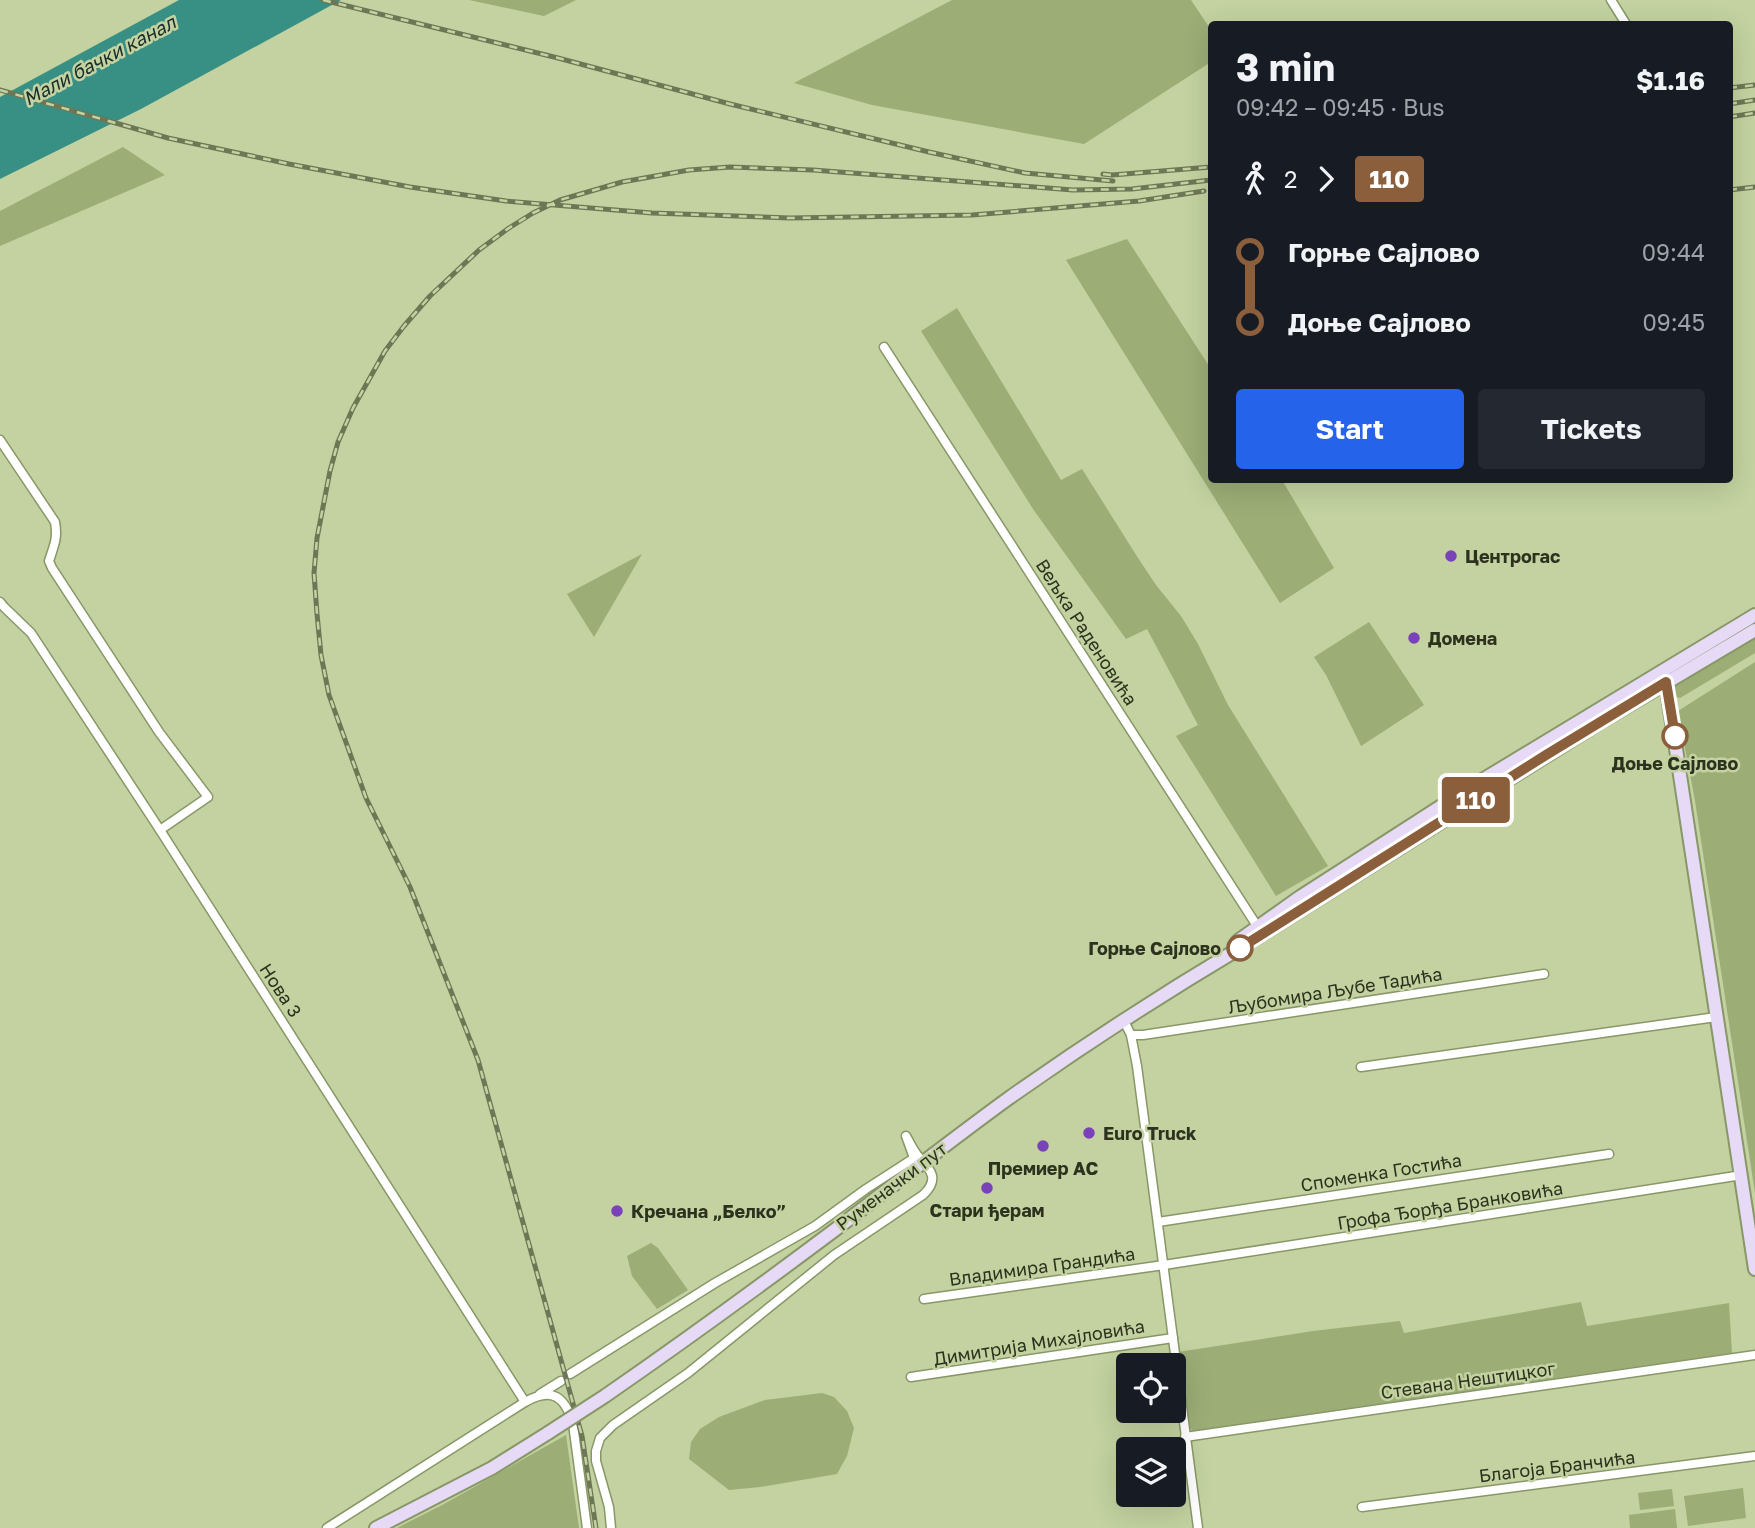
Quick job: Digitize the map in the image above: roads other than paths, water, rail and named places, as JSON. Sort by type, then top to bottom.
[{"type":"main road","name":"Руменачки пут","points":[[376,1528],[492,1468],[605,1396],[745,1296],[1011,1097],[1124,1020],[1482,780],[1755,615]]},
{"type":"main road","name":"Руменачки пут","points":[[1299,904],[1755,630]]},
{"type":"main road","points":[[1666,682],[1755,1269]]},
{"type":"street","points":[[1611,0],[1624,21]]},
{"type":"street","name":"Вељка Раденовића","points":[[884,347],[1260,930]]},
{"type":"street","points":[[0,440],[55,522],[57,537],[48,561],[52,568],[159,732],[208,797],[160,830]]},
{"type":"street","name":"Нова 3","points":[[0,602],[31,633],[525,1402]]},
{"type":"street","name":"Љубомира Љубе Тадића","points":[[1131,1035],[1544,974]]},
{"type":"street","points":[[1361,1067],[1716,1017]]},
{"type":"street","points":[[1124,1020],[1131,1035],[1137,1066],[1185,1437]]},
{"type":"street","points":[[570,1374],[715,1283],[815,1226],[914,1158],[906,1136],[931,1171],[931,1184],[923,1195],[834,1255],[688,1373],[602,1435],[596,1455],[609,1507],[611,1528]]},
{"type":"street","name":"Споменка Гостића","points":[[1158,1222],[1609,1154]]},
{"type":"street","name":"Грофа Ђорђа Бранковића","points":[[1164,1265],[1742,1175]]},
{"type":"street","name":"Владимира Грандића","points":[[924,1299],[1164,1265]]},
{"type":"street","name":"Димитрија Михајловића","points":[[911,1377],[1173,1338]]},
{"type":"street","name":"Стевана Нештицког","points":[[1185,1437],[1755,1355]]},
{"type":"street","points":[[327,1528],[561,1381]]},
{"type":"street","points":[[536,1396],[546,1394],[558,1398],[570,1415],[587,1528]]},
{"type":"street","points":[[1186,1444],[1198,1528]]},
{"type":"street","name":"Благоја Бранчића","points":[[1362,1507],[1755,1456]]},
{"type":"water","name":"Мали бачки канал","points":[[179,0],[341,0],[141,109],[0,179],[0,97]]},
{"type":"railway","points":[[323,0],[929,152],[1025,173],[1113,181]]},
{"type":"railway","points":[[1733,88],[1755,85]]},
{"type":"railway","points":[[0,90],[168,138],[410,187],[506,201],[652,213],[790,218],[972,215],[1139,201],[1204,191]]},
{"type":"railway","points":[[1733,103],[1755,100]]},
{"type":"railway","points":[[1733,116],[1755,113]]},
{"type":"railway","points":[[596,1528],[582,1436],[478,1060],[410,887],[366,798],[329,695],[321,655],[314,573],[317,538],[330,471],[338,442],[353,408],[385,351],[404,326],[430,296],[479,250],[533,213],[560,200],[622,182],[689,170],[730,167],[813,170],[1073,190],[1132,189],[1208,180]]},
{"type":"railway","points":[[1103,174],[1208,167]]},
{"type":"railway","points":[[1733,190],[1755,187]]},
{"type":"place","name":"Центрогас","points":[[1451,556]]},
{"type":"place","name":"Домена","points":[[1414,638]]},
{"type":"place","name":"Доње Сајлово","points":[[1675,736]]},
{"type":"place","name":"Горње Сајлово","points":[[1240,948]]},
{"type":"place","name":"Euro Truck","points":[[1089,1133]]},
{"type":"place","name":"Премиер АС","points":[[1043,1146]]},
{"type":"place","name":"Стари ђерам","points":[[987,1188]]},
{"type":"place","name":"Кречана „Белко”","points":[[617,1211]]}]
